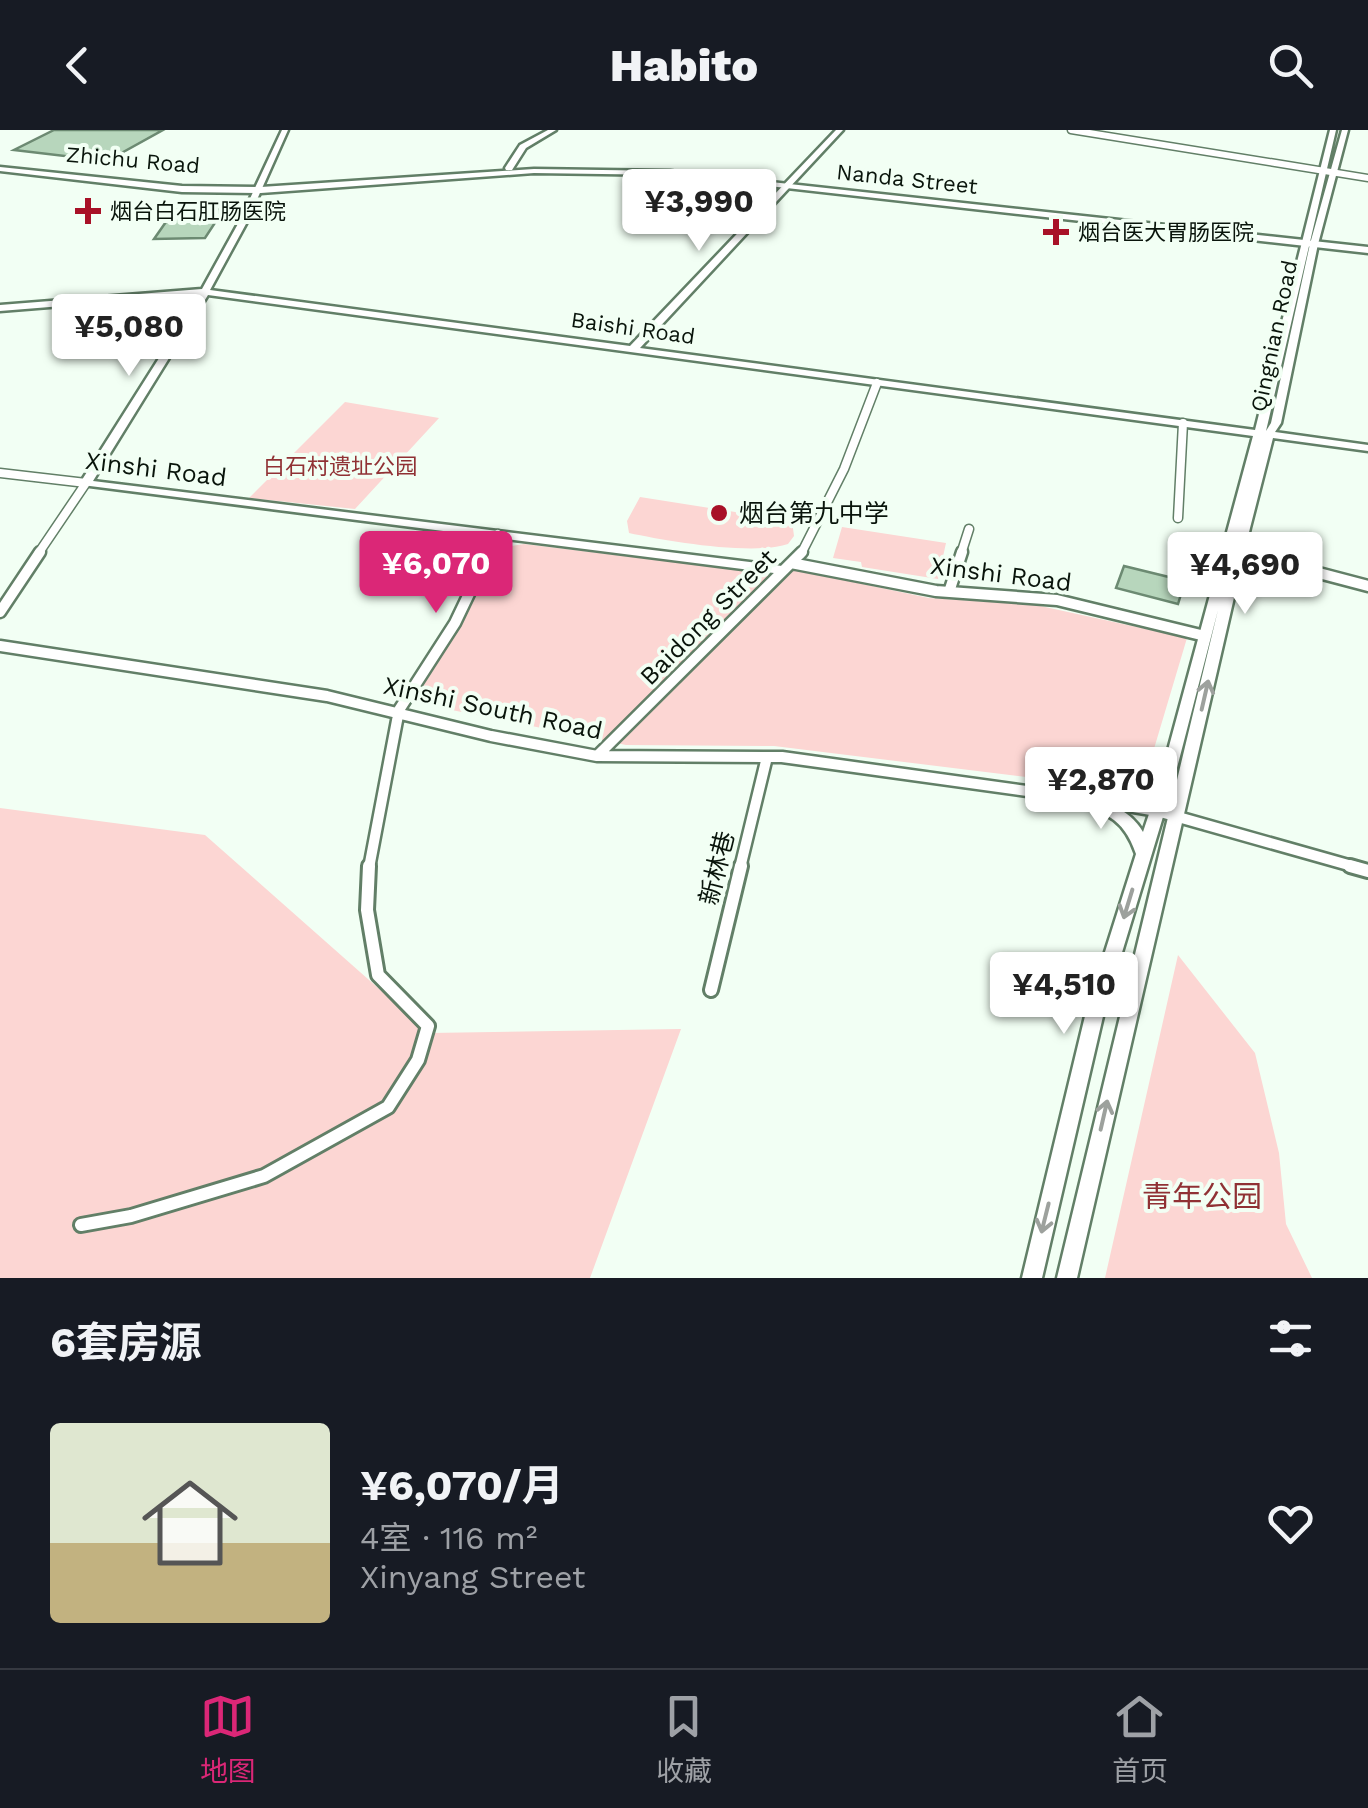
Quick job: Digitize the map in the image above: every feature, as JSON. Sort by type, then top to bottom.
[{"type":"main road","name":"Zhichu Road","points":[[0,166],[182,188],[262,188]]},
{"type":"main road","name":"Nanda Street","points":[[262,188],[509,168],[658,168],[792,184]]},
{"type":"main road","name":"Nanda Street","points":[[262,188],[578,170],[705,175],[1368,247]]},
{"type":"street","points":[[0,612],[160,368],[262,188],[285,130]]},
{"type":"street","points":[[509,168],[523,147],[553,130]]},
{"type":"street","points":[[634,348],[840,130]]},
{"type":"street","points":[[1071,130],[1368,178]]},
{"type":"street","points":[[1123,138],[1128,130]]},
{"type":"street","name":"Qingnian Road","points":[[1330,170],[1333,130]]},
{"type":"street","name":"Qingnian Road","points":[[1264,433],[1276,423],[1309,241],[1345,130]]},
{"type":"street","name":"Baishi Road","points":[[0,308],[202,292],[1368,448]]},
{"type":"street","name":"Baidong Street","points":[[596,756],[801,554],[844,469],[878,383]]},
{"type":"street","points":[[1178,518],[1183,422]]},
{"type":"street","points":[[1066,1278],[1125,1022],[1179,818],[1264,433]]},
{"type":"street","points":[[1032,1278],[1095,1012],[1157,811],[1264,433]]},
{"type":"street","name":"Xinshi Road","points":[[0,473],[786,567],[949,592],[1057,600],[1205,636]]},
{"type":"street","points":[[949,592],[968,529]]},
{"type":"street","points":[[81,1225],[131,1216],[264,1176],[388,1107],[418,1060],[428,1026],[378,975],[368,910],[370,857],[385,765],[399,710],[455,624],[498,534]]},
{"type":"street","points":[[1238,552],[1368,586]]},
{"type":"street","name":"Xinshi South Road","points":[[0,646],[327,696],[399,710],[491,736],[596,756],[767,757],[1074,797],[1157,811],[1368,871]]},
{"type":"street","name":"新林巷","points":[[711,990],[767,757]]},
{"type":"street","points":[[1074,797],[1132,824],[1143,856]]},
{"type":"green space","name":"白石村遗址公园","points":[[345,402],[439,418],[355,509],[249,498]]},
{"type":"green space","points":[[640,497],[792,521],[794,536],[788,544],[773,547],[733,548],[629,533],[627,521]]},
{"type":"green space","points":[[842,527],[946,543],[938,579],[862,567],[861,562],[833,558]]},
{"type":"green space","points":[[524,544],[783,575],[796,570],[929,598],[1036,605],[1187,638],[1145,779],[1132,790],[774,746],[626,745],[427,705],[420,695],[423,686],[463,622],[498,548]]},
{"type":"green space","points":[[0,808],[205,835],[429,1033],[681,1029],[590,1278],[0,1278]]},
{"type":"green space","name":"青年公园","points":[[1178,955],[1255,1053],[1279,1153],[1286,1224],[1312,1278],[1105,1278]]},
{"type":"building","points":[[54,130],[163,130],[107,161],[14,150]]},
{"type":"building","points":[[175,209],[224,209],[205,238],[154,239]]},
{"type":"building","points":[[1124,566],[1185,581],[1178,604],[1116,588]]},
{"type":"place","name":"烟台白石肛肠医院","points":[[88,211]]},
{"type":"place","name":"烟台医大胃肠医院","points":[[1056,232]]},
{"type":"place","name":"烟台第九中学","points":[[719,513]]}]
